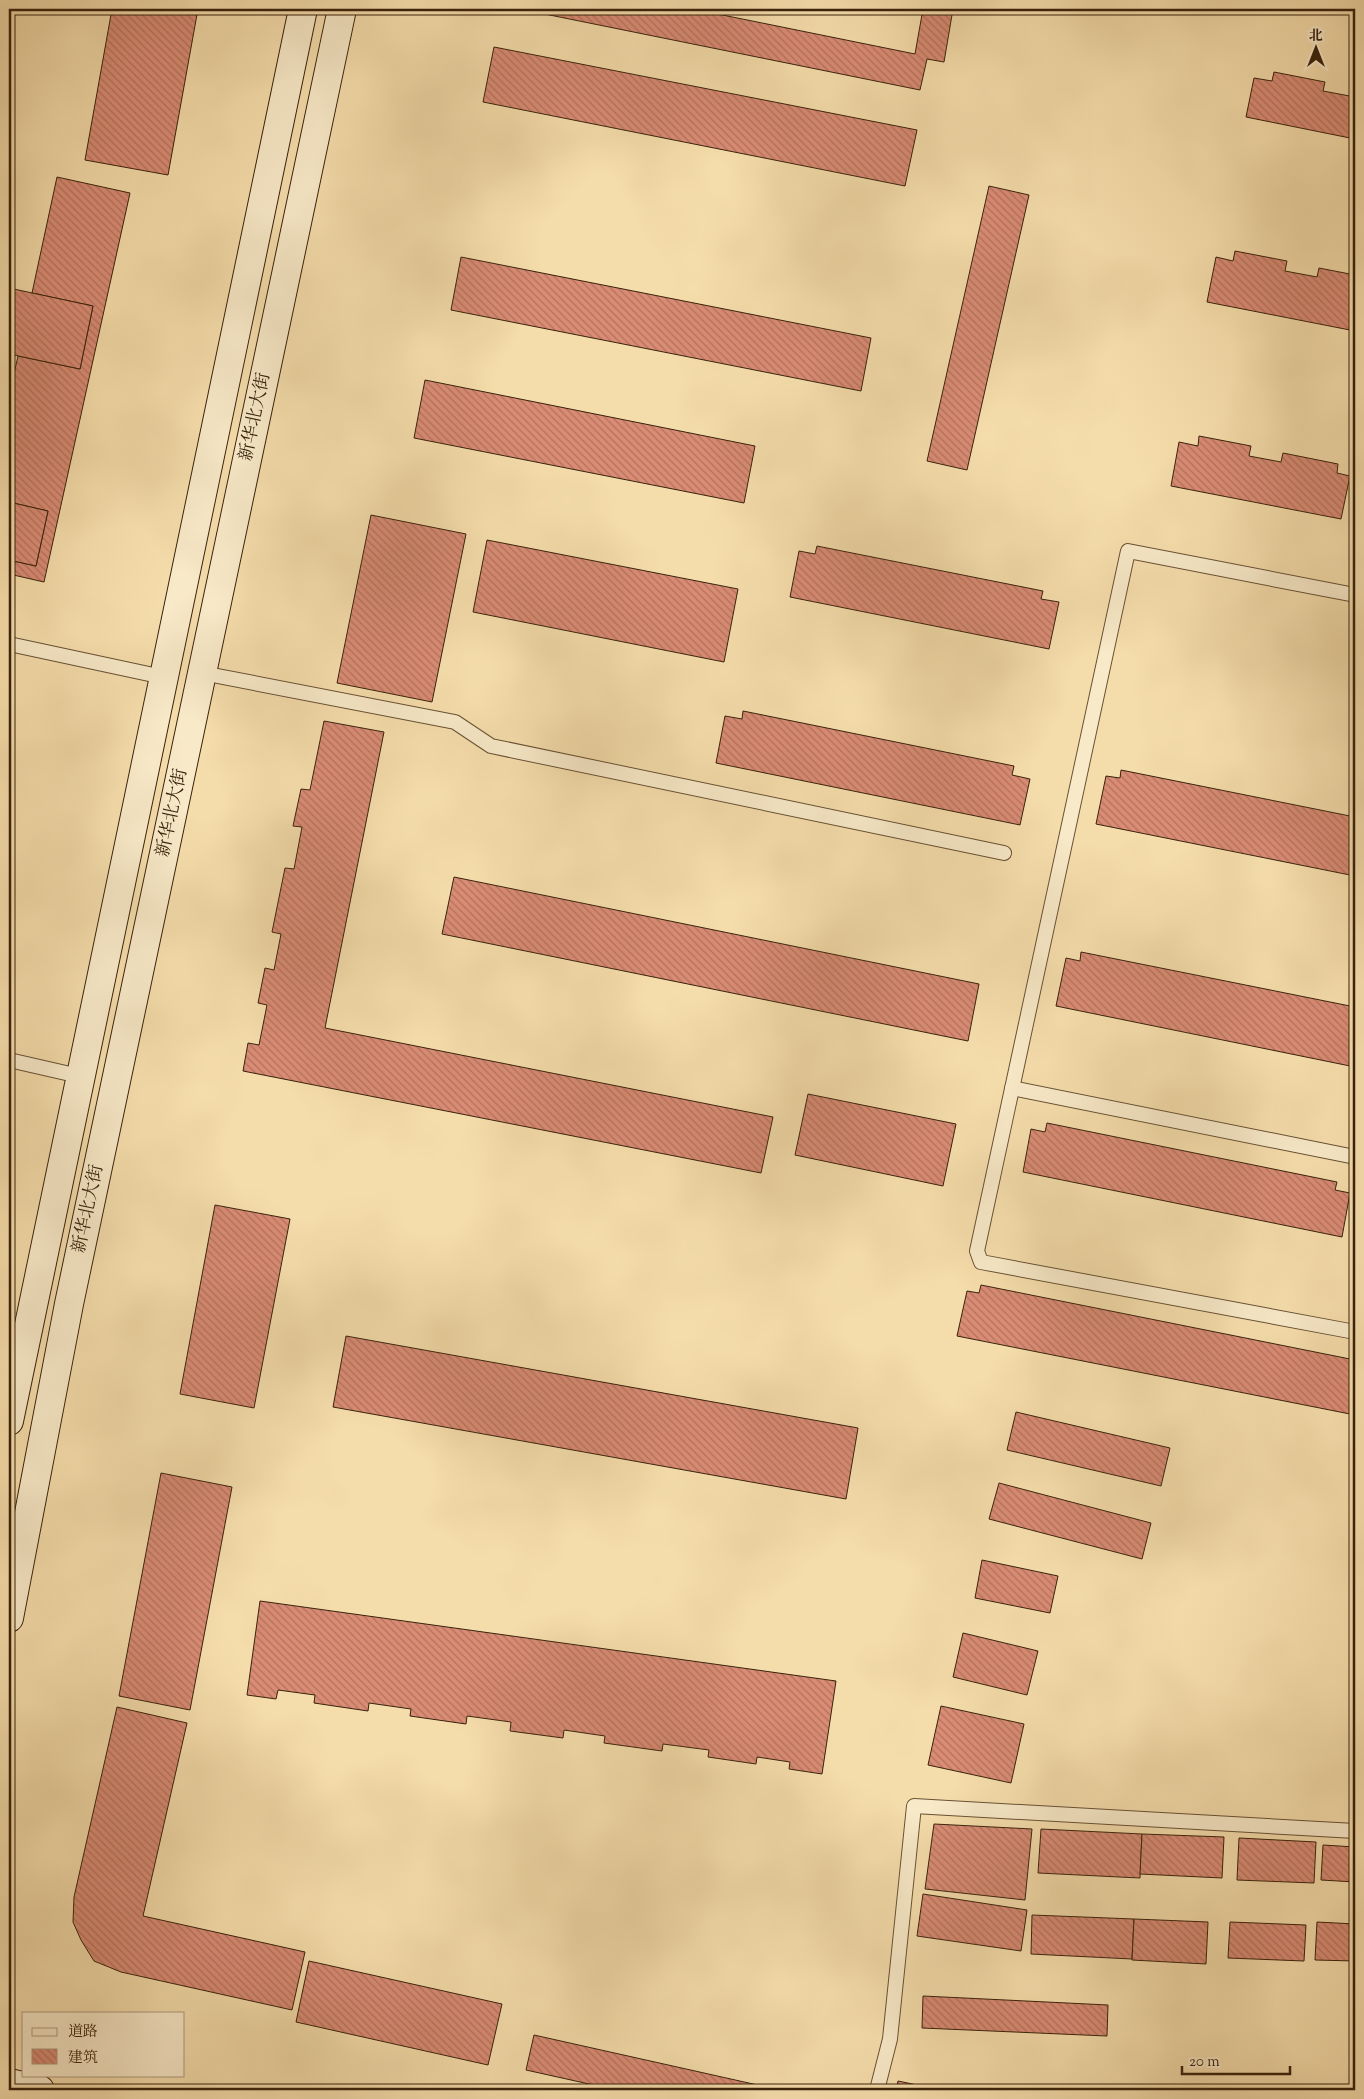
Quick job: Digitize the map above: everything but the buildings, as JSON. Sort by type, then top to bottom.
[{"type":"main road","name":"新华北大街","points":[[9,1419],[303,9]]},
{"type":"main road","name":"新华北大街","points":[[9,1618],[70,1304],[342,9]]},
{"type":"main road","points":[[9,2084],[40,2090]]},
{"type":"lane","points":[[1355,596],[1128,552],[977,1251],[981,1262],[1355,1332]]},
{"type":"lane","points":[[9,644],[163,677]]},
{"type":"lane","points":[[202,673],[455,722],[491,746],[1004,853]]},
{"type":"lane","points":[[9,1060],[79,1076]]},
{"type":"lane","points":[[1012,1088],[1355,1157]]},
{"type":"lane","points":[[877,2090],[890,2039],[914,1806],[1355,1831]]}]
